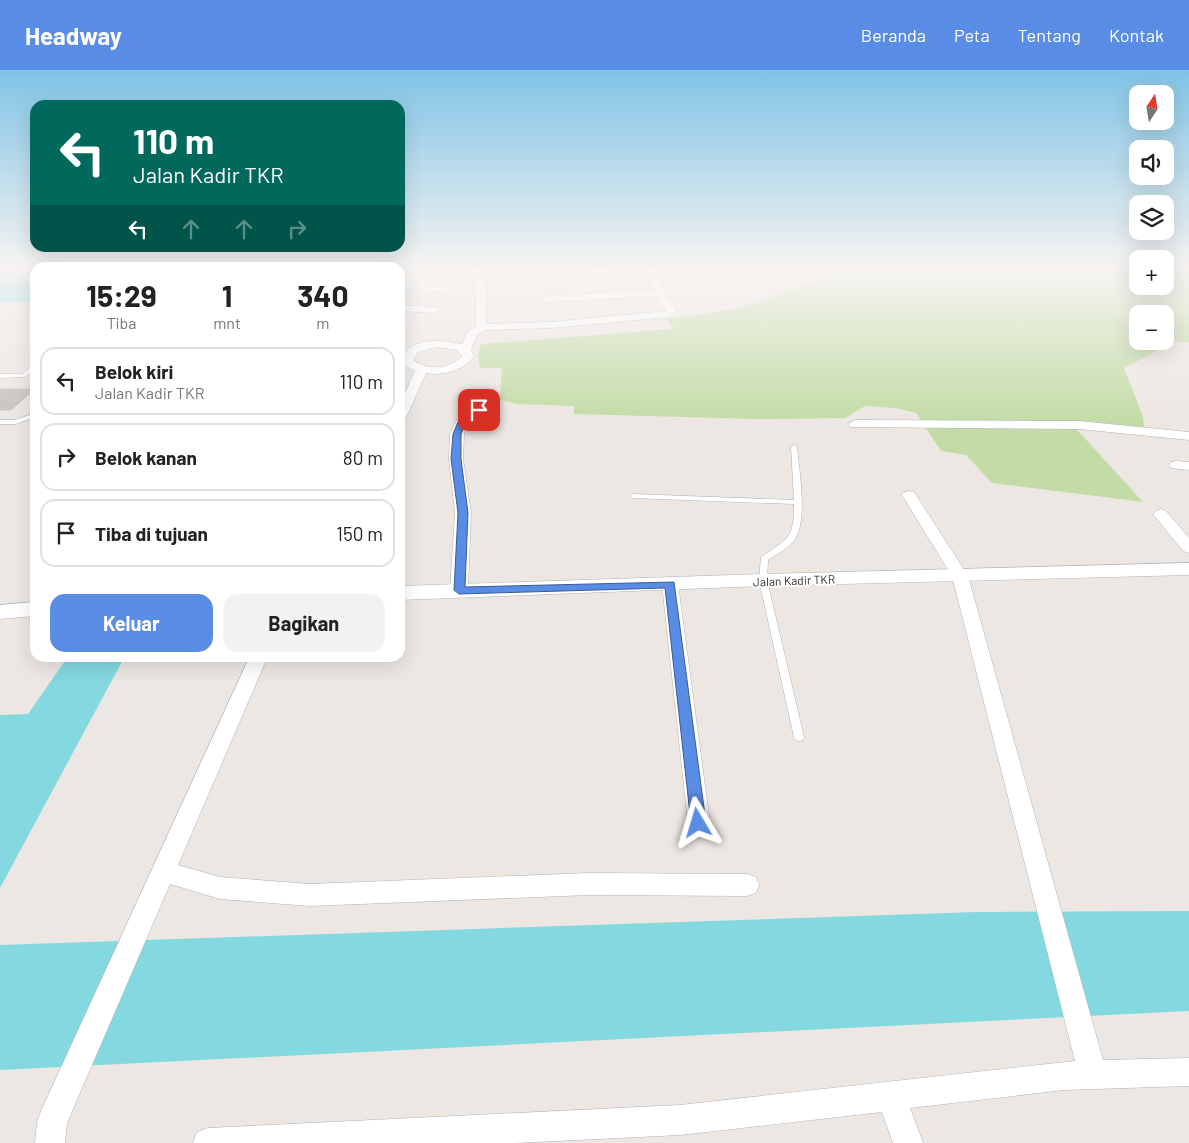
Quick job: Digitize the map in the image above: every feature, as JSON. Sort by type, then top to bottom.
[{"type":"street","points":[[481,320],[481,327]]},
{"type":"street","points":[[465,350],[472,333],[497,320]]},
{"type":"street","points":[[437,344],[454,345],[468,353],[466,360],[456,366],[439,370],[422,369],[407,361],[407,357],[414,350],[437,344]]},
{"type":"street","points":[[405,407],[422,369]]},
{"type":"street","points":[[459,590],[463,513],[456,459],[457,434],[461,424],[479,410]]},
{"type":"street","points":[[855,424],[1079,425],[1189,436]]},
{"type":"street","points":[[909,495],[960,576],[1093,1076]]},
{"type":"street","points":[[1161,514],[1189,548]]},
{"type":"street","name":"Jalan Kadir TKR","points":[[405,593],[764,580],[1189,569]]},
{"type":"street","points":[[670,584],[698,823]]},
{"type":"street","points":[[0,612],[30,610]]},
{"type":"street","points":[[51,1133],[145,910],[256,662]]},
{"type":"street","points":[[162,872],[220,888],[310,895],[589,884],[747,885]]},
{"type":"street","points":[[208,1143],[680,1120],[1064,1076],[1189,1072]]},
{"type":"street","points":[[892,1096],[908,1143]]},
{"type":"lane","points":[[23,376],[30,370]]},
{"type":"lane","points":[[0,376],[30,376]]},
{"type":"lane","points":[[0,422],[16,422],[30,417]]},
{"type":"lane","points":[[794,447],[798,502],[794,534],[791,540],[764,559],[764,580],[800,737]]},
{"type":"lane","points":[[633,496],[798,502]]},
{"type":"green space","points":[[668,320],[1129,320],[1129,350],[1159,350],[1124,368],[1143,417],[1144,427],[1071,423],[1143,502],[992,483],[966,455],[941,451],[916,413],[896,408],[865,406],[845,418],[759,419],[574,414],[574,406],[517,404],[500,400],[502,368],[480,368],[478,355],[481,344],[673,329]]},
{"type":"green space","points":[[1174,320],[1189,320],[1189,342],[1174,342]]},
{"type":"water","points":[[64,662],[122,662],[0,888],[0,715],[28,714]]},
{"type":"water","points":[[1189,911],[1189,1011],[0,1070],[0,945],[977,912]]},
{"type":"building","points":[[0,389],[30,389],[30,393],[11,410],[0,410]]},
{"type":"route","points":[[479,410],[461,424],[457,434],[456,459],[463,513],[459,590],[670,584],[698,823]]}]
